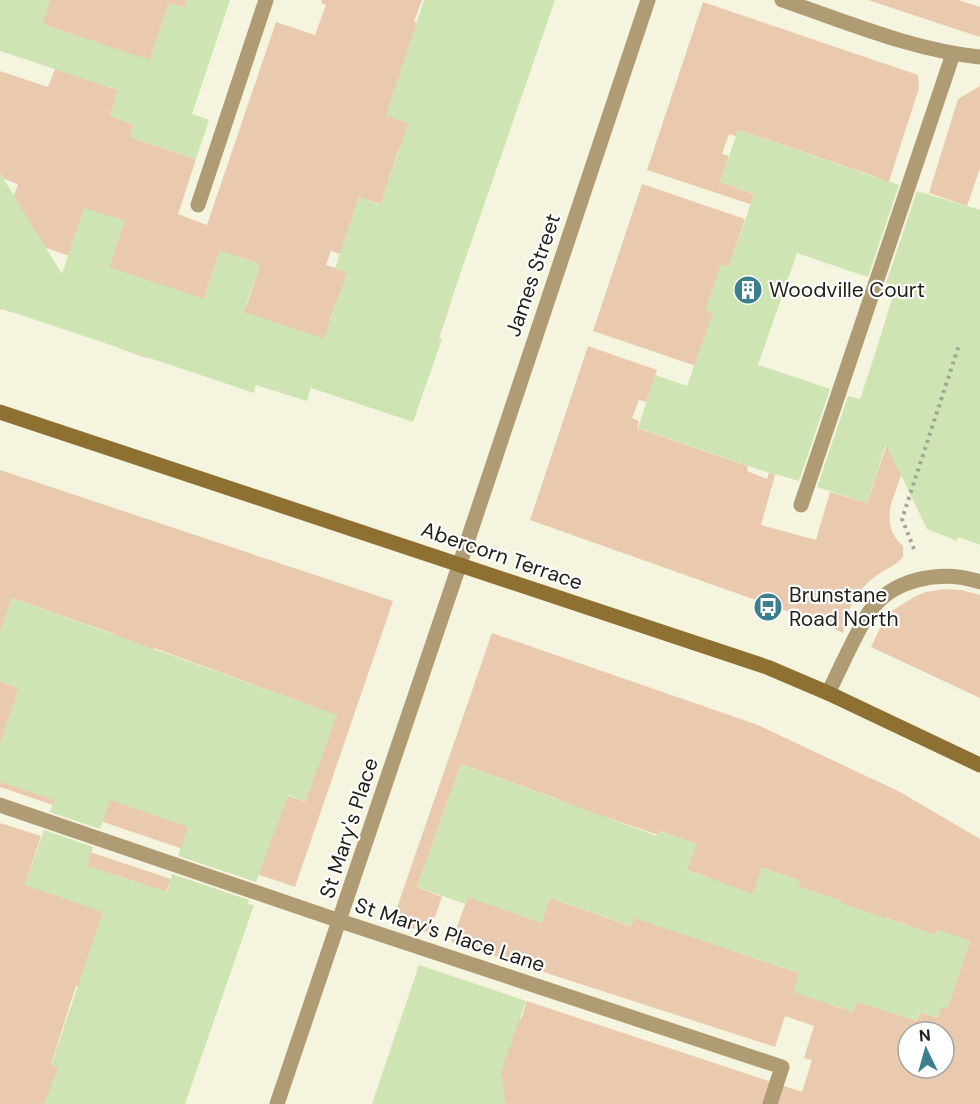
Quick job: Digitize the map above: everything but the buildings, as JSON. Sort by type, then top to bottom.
[{"type":"main road","name":"Abercorn Terrace","points":[[0,412],[767,667],[828,693],[980,765]]},
{"type":"street","points":[[198,205],[266,0]]},
{"type":"street","name":"James Street","points":[[459,563],[648,0]]},
{"type":"street","points":[[782,0],[924,47],[980,57]]},
{"type":"street","points":[[801,505],[953,54]]},
{"type":"street","name":"St Mary's Place","points":[[277,1104],[459,563]]},
{"type":"street","points":[[828,693],[869,613],[879,601],[906,584],[921,579],[952,576],[980,582]]},
{"type":"street","name":"St Mary's Place Lane","points":[[0,805],[340,921],[782,1067],[770,1104]]},
{"type":"path","points":[[921,579],[920,564],[902,519],[959,345]]},
{"type":"shaded area","points":[[50,0],[188,0],[185,8],[169,3],[147,69],[92,41],[42,24]]},
{"type":"shaded area","points":[[322,0],[422,0],[414,22],[426,26],[408,50],[386,115],[427,129],[398,151],[388,181],[399,211],[359,197],[344,242],[364,262],[331,251],[326,265],[360,276],[365,262],[377,274],[452,299],[439,338],[359,311],[341,290],[330,320],[351,328],[345,346],[238,311],[247,305],[260,264],[220,251],[206,292],[211,302],[170,288],[147,358],[118,348],[141,280],[102,266],[111,261],[124,221],[84,209],[71,247],[75,258],[35,244],[11,312],[1,309],[0,311],[0,213],[7,215],[18,184],[4,179],[0,173],[0,71],[48,87],[55,69],[118,90],[110,116],[134,125],[130,137],[196,159],[178,214],[207,225],[276,22],[315,35],[326,5],[321,3]]},
{"type":"shaded area","points":[[868,0],[958,0],[980,7],[980,37]]},
{"type":"shaded area","points":[[703,2],[918,75],[919,88],[859,274],[846,269],[877,177],[738,130],[736,136],[729,134],[722,154],[729,156],[720,182],[756,195],[753,205],[647,170]]},
{"type":"shaded area","points":[[980,86],[980,168],[967,206],[929,193],[958,99]]},
{"type":"shaded area","points":[[642,184],[745,219],[729,267],[722,265],[706,310],[713,312],[705,369],[593,331]]},
{"type":"shaded area","points":[[935,302],[928,398],[890,510],[892,532],[903,546],[903,557],[869,582],[858,594],[850,608],[843,633],[530,520],[588,346],[657,370],[646,402],[639,400],[632,418],[639,421],[637,428],[748,466],[747,471],[767,479],[769,473],[775,475],[761,525],[816,540],[830,492],[867,503]]},
{"type":"shaded area","points":[[0,470],[393,601],[295,887],[0,787],[0,777],[110,645],[114,634],[12,598],[0,632]],"holes":[[[154,648],[336,715],[305,802],[122,735]]]},
{"type":"shaded area","points":[[945,589],[980,595],[980,698],[871,647],[887,614],[914,597],[926,592]]},
{"type":"shaded area","points":[[492,633],[758,725],[900,792],[980,839],[980,1104],[454,1104],[490,1009],[521,1019],[527,1001],[802,1092],[812,1060],[804,1058],[814,1026],[785,1016],[775,1047],[451,942],[468,897],[526,885],[516,914],[541,923],[550,898],[630,926],[634,917],[707,877],[687,870],[696,844],[660,831],[658,835],[609,818],[545,843],[560,800],[461,764],[417,887],[442,897],[429,933],[392,922]],"holes":[[[762,868],[799,880],[797,886],[841,901],[828,937],[886,918],[935,935],[937,930],[970,941],[947,1009],[941,1007],[938,1018],[920,1012],[917,1020],[956,1020],[956,1080],[896,1080],[896,1020],[914,1020],[878,1008],[865,980],[853,1012],[831,1005],[808,976],[733,951]]]},
{"type":"shaded area","points":[[0,681],[19,688],[0,744]]},
{"type":"shaded area","points":[[0,823],[41,836],[25,885],[69,845],[171,879],[164,898],[148,886],[116,875],[219,1005],[213,1022],[131,995],[103,995],[76,986],[51,1064],[77,1073],[48,1104],[0,1104]]},
{"type":"place","name":"Woodville Court","points":[[748,290]]},
{"type":"place","name":"Brunstane Road North","points":[[768,607]]}]
